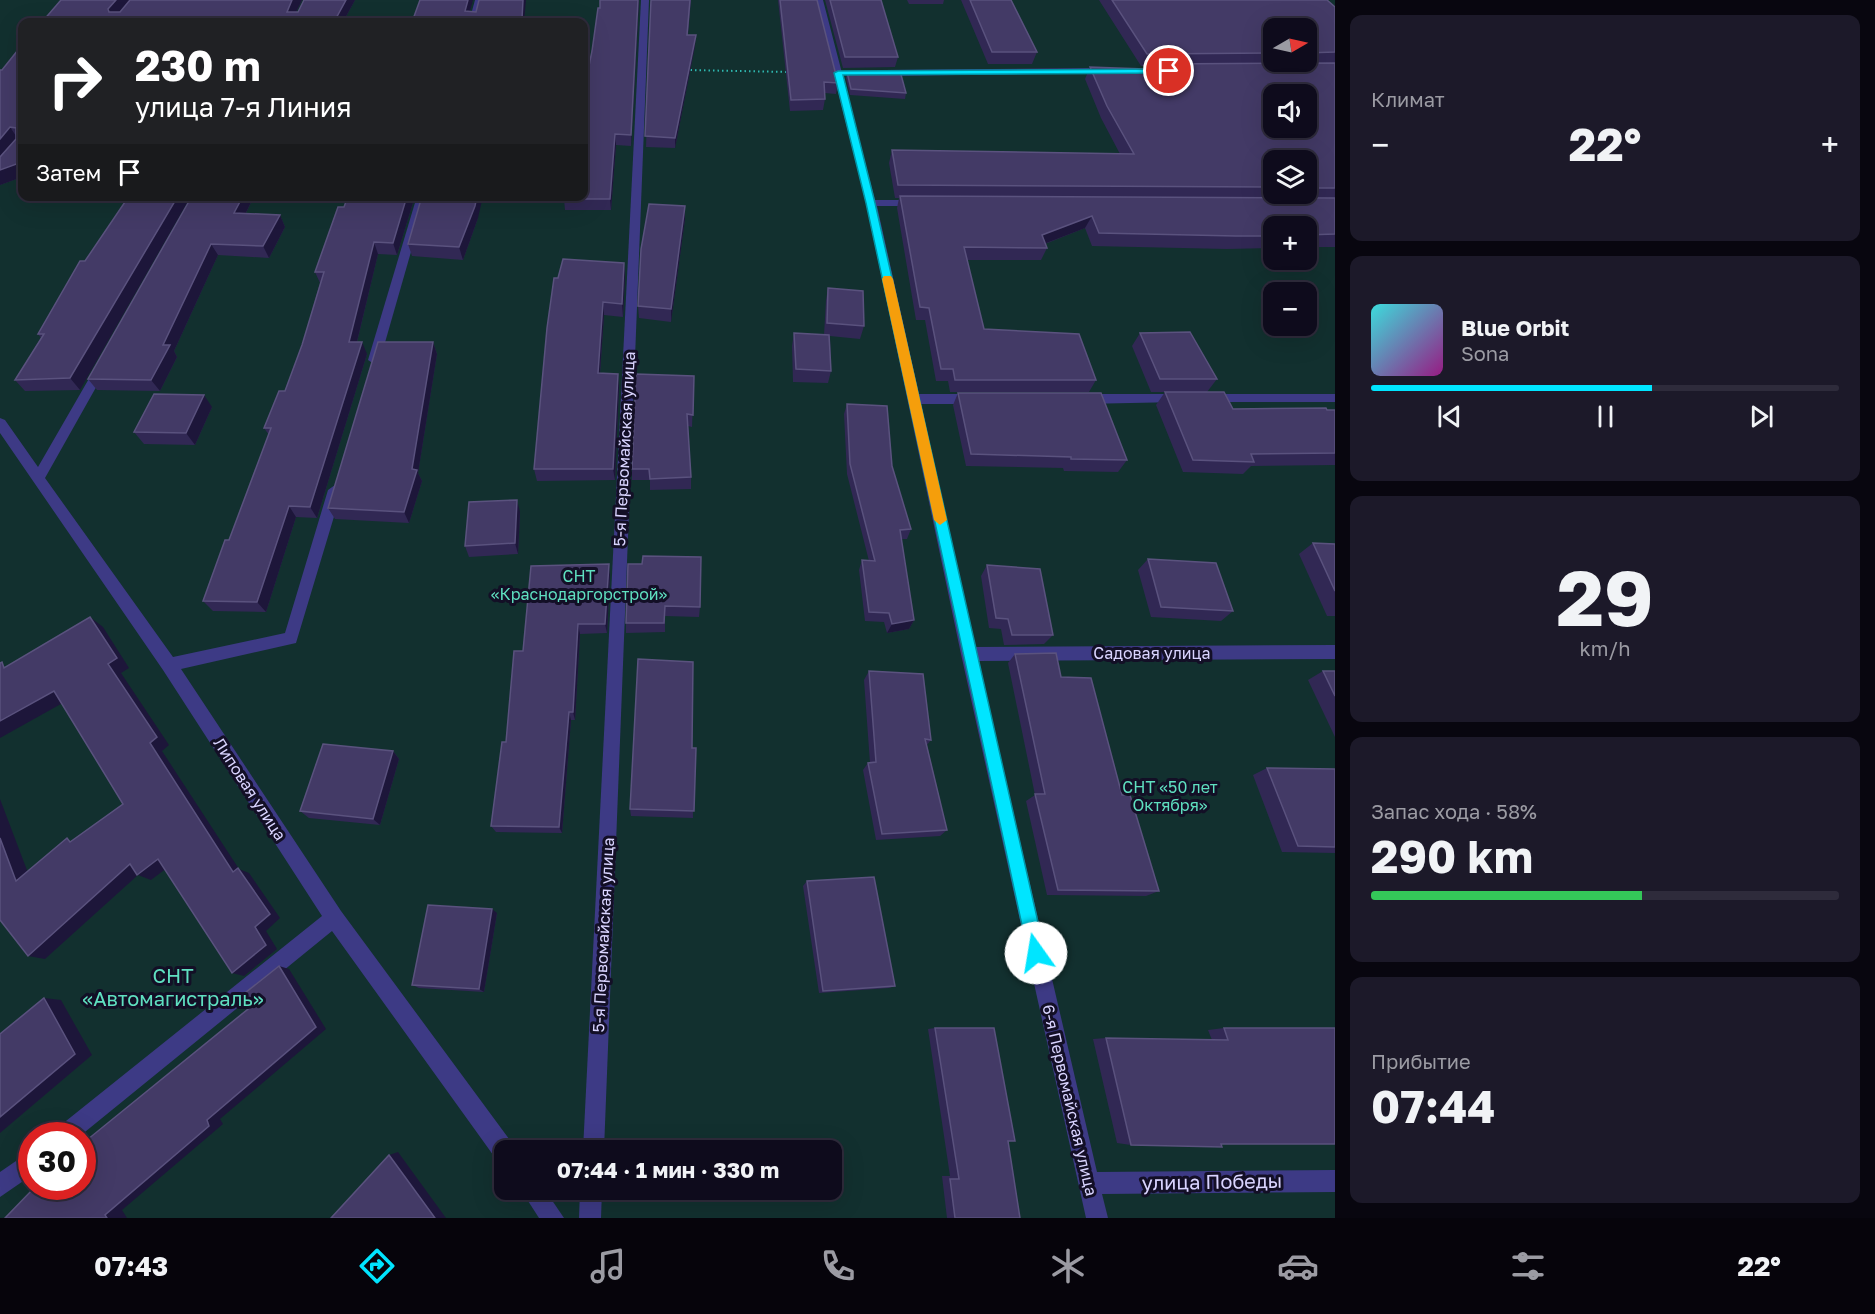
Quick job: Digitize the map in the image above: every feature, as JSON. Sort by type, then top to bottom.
[{"type":"street","points":[[474,18],[479,0]]},
{"type":"street","name":"5-я Первомайская улица","points":[[593,1140],[645,0]]},
{"type":"street","name":"6-я Первомайская улица","points":[[819,0],[844,73],[969,654],[1097,1218]]},
{"type":"street","points":[[873,73],[1122,71]]},
{"type":"street","points":[[368,378],[421,201]]},
{"type":"street","points":[[871,203],[930,203]]},
{"type":"street","points":[[39,477],[110,352]]},
{"type":"street","points":[[1066,399],[1335,398]]},
{"type":"street","points":[[915,399],[985,399]]},
{"type":"street","name":"Липовая улица","points":[[0,423],[170,665],[334,918],[496,1140]]},
{"type":"street","points":[[170,665],[291,638],[338,480]]},
{"type":"street","name":"Садовая улица","points":[[969,654],[1335,652]]},
{"type":"street","points":[[80,1122],[334,918]]},
{"type":"street","points":[[0,1186],[18,1172]]},
{"type":"street","name":"улица Победы","points":[[1088,1184],[1335,1180]]},
{"type":"street","points":[[540,1200],[553,1218]]},
{"type":"street","points":[[590,1218],[591,1200]]},
{"type":"path","points":[[641,70],[844,73]]},
{"type":"green space","name":"СНТ «Краснодаргорстрой»","points":[[0,0],[1335,0],[1335,1218],[0,1218]]},
{"type":"building","points":[[61,0],[116,0],[108,9],[109,12],[120,12],[130,0],[292,0],[287,12],[298,12],[304,0],[346,0],[336,18],[45,18]]},
{"type":"building","points":[[420,0],[468,0],[465,11],[476,12],[479,0],[523,0],[522,18],[413,18]]},
{"type":"building","points":[[600,0],[638,0],[631,135],[615,134],[610,199],[588,199],[588,70],[598,8],[600,8]]},
{"type":"building","points":[[651,0],[690,0],[687,35],[696,35],[675,138],[645,136]]},
{"type":"building","points":[[780,0],[817,0],[838,83],[824,82],[825,99],[791,100]]},
{"type":"building","points":[[830,0],[881,0],[898,57],[845,57]]},
{"type":"building","points":[[970,0],[1011,0],[1037,52],[992,52]]},
{"type":"building","points":[[1112,0],[1327,0],[1335,7],[1335,52],[1317,53],[1317,18],[1263,18],[1263,53],[1147,54]]},
{"type":"building","points":[[18,50],[18,163],[0,170],[0,157],[16,139],[16,128],[10,127],[0,139],[0,70]]},
{"type":"building","points":[[1263,63],[1263,72],[1317,72],[1317,63],[1335,63],[1335,188],[1317,188],[1317,150],[1263,150],[1263,187],[898,185],[892,150],[1134,154],[1107,106],[1090,67],[1146,69],[1144,66],[1155,66],[1154,64]]},
{"type":"building","points":[[900,71],[906,93],[851,89],[847,72]]},
{"type":"building","points":[[900,196],[1263,198],[1263,204],[1317,204],[1317,198],[1335,198],[1335,234],[1317,235],[1317,216],[1263,216],[1263,236],[1236,236],[1099,233],[1092,216],[1042,235],[1047,248],[964,247],[984,329],[1079,334],[1096,380],[955,380],[953,369],[941,369],[929,308],[920,307]]},
{"type":"building","points":[[126,201],[175,201],[70,378],[15,380],[44,334],[38,334],[80,261],[85,261]]},
{"type":"building","points":[[189,201],[240,201],[234,213],[280,215],[263,246],[211,244],[163,345],[170,345],[151,380],[88,379]]},
{"type":"building","points":[[346,201],[406,201],[393,243],[374,242],[349,342],[362,342],[310,507],[289,506],[257,602],[203,601],[225,540],[229,540],[271,428],[264,428],[279,391],[285,391],[302,345],[324,272],[315,272],[338,207],[344,207]]},
{"type":"building","points":[[421,201],[476,201],[459,247],[408,244]]},
{"type":"building","points":[[649,204],[685,206],[671,309],[638,306],[641,249]]},
{"type":"building","points":[[563,259],[624,263],[622,304],[603,302],[598,373],[618,374],[613,469],[534,469],[547,328],[554,278],[558,278]]},
{"type":"building","points":[[828,288],[863,291],[864,326],[827,323]]},
{"type":"building","points":[[1190,332],[1217,379],[1160,379],[1140,333]]},
{"type":"building","points":[[794,333],[829,335],[831,371],[796,369]]},
{"type":"building","points":[[378,342],[433,342],[412,469],[417,470],[404,512],[328,508]]},
{"type":"building","points":[[636,374],[694,376],[693,415],[687,414],[691,477],[650,479],[649,469],[632,469]]},
{"type":"building","points":[[1165,392],[1224,392],[1233,409],[1326,408],[1335,410],[1335,453],[1251,454],[1254,462],[1193,460]]},
{"type":"building","points":[[958,393],[1101,393],[1127,460],[971,454]]},
{"type":"building","points":[[154,394],[204,395],[186,433],[134,432]]},
{"type":"building","points":[[847,404],[887,406],[892,466],[911,529],[900,530],[914,620],[892,624],[889,613],[869,612],[862,560],[875,561],[850,464]]},
{"type":"building","points":[[517,500],[515,543],[465,546],[469,502]]},
{"type":"building","points":[[1313,543],[1335,544],[1335,591]]},
{"type":"building","points":[[643,556],[701,557],[700,607],[665,606],[664,623],[626,623],[628,564],[642,564]]},
{"type":"building","points":[[1148,559],[1216,563],[1233,611],[1161,607]]},
{"type":"building","points":[[609,564],[605,624],[578,624],[573,712],[569,712],[559,827],[491,826],[502,742],[506,742],[514,651],[523,651],[531,566]]},
{"type":"building","points":[[987,565],[1040,569],[1053,635],[1012,635],[1008,619],[996,618]]},
{"type":"building","points":[[90,617],[117,658],[108,664],[157,737],[150,743],[233,872],[238,868],[270,914],[255,927],[266,945],[232,973],[158,859],[137,875],[130,864],[28,956],[0,920],[0,838],[16,881],[67,838],[70,842],[123,804],[54,691],[0,721],[0,663],[2,662],[4,668]]},
{"type":"building","points":[[1056,653],[1061,677],[1091,678],[1122,795],[1130,795],[1159,891],[1058,890],[1035,794],[1045,794],[1015,654]]},
{"type":"building","points":[[638,659],[693,662],[692,748],[696,748],[694,811],[630,809]]},
{"type":"building","points":[[869,671],[923,674],[931,740],[925,739],[947,830],[882,834],[868,763],[876,762]]},
{"type":"building","points":[[1323,671],[1335,671],[1335,696]]},
{"type":"building","points":[[323,744],[393,751],[373,819],[300,811]]},
{"type":"building","points":[[1267,768],[1335,769],[1335,847],[1298,846]]},
{"type":"building","points":[[874,877],[895,986],[823,991],[807,881]]},
{"type":"building","points":[[428,905],[492,909],[479,989],[412,985]]},
{"type":"building","points":[[279,966],[316,1027],[207,1120],[209,1126],[105,1215],[107,1218],[5,1218],[22,1200],[96,1200],[96,1133],[253,1005],[245,993]]},
{"type":"building","points":[[44,998],[75,1054],[0,1117],[0,1034]]},
{"type":"building","points":[[935,1028],[994,1028],[1015,1141],[1008,1141],[1020,1218],[955,1218],[950,1179],[959,1179]]},
{"type":"building","points":[[1224,1028],[1335,1028],[1335,1144],[1221,1144],[1222,1147],[1131,1145],[1106,1038],[1228,1040]]},
{"type":"building","points":[[389,1155],[435,1218],[331,1218]]},
{"type":"slow traffic","points":[[888,279],[940,520]]},
{"type":"route","points":[[1036,953],[871,203],[838,73],[1169,71]]},
{"type":"park label","name":"СНТ «50 лет Октября»","points":[[1170,796]]},
{"type":"park label","name":"СНТ «Автомагистраль»","points":[[173,988]]}]
